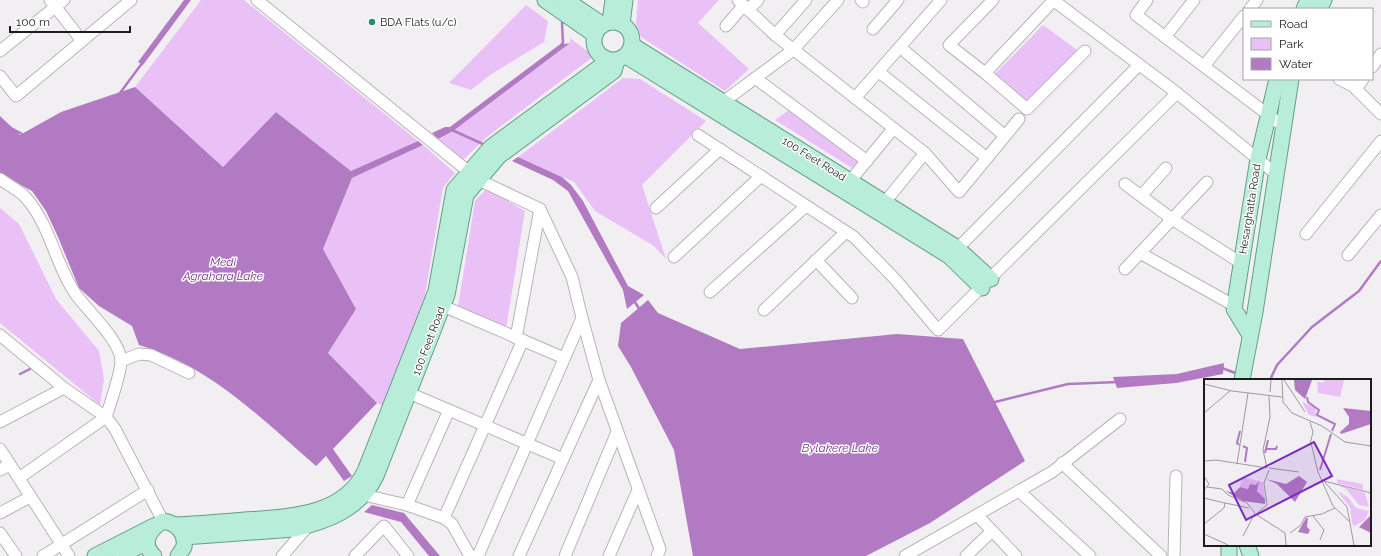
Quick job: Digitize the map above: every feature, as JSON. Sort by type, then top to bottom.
[{"type":"main road","points":[[566,0],[601,25]]},
{"type":"main road","points":[[547,1],[601,25],[631,34],[620,55],[597,51],[594,42],[601,25],[613,0]]},
{"type":"main road","points":[[601,25],[625,0]]},
{"type":"main road","name":"100 Feet Road","points":[[368,480],[436,291],[453,193],[474,177],[488,160],[499,156],[507,142],[614,71],[620,55]]},
{"type":"main road","name":"100 Feet Road","points":[[620,55],[723,102],[885,202],[958,248],[986,284]]},
{"type":"main road","name":"100 Feet Road","points":[[620,55],[949,256],[986,284]]},
{"type":"main road","name":"Hesarghatta Road","points":[[1235,306],[1258,159],[1277,80]]},
{"type":"main road","name":"Hesarghatta Road","points":[[1242,379],[1291,80]]},
{"type":"main road","name":"100 Feet Road","points":[[174,528],[294,528],[309,525],[335,516],[355,499],[368,480],[409,393],[443,306],[447,295],[465,198],[474,177]]},
{"type":"main road","points":[[1235,306],[1234,309],[1250,335]]},
{"type":"main road","name":"100 Feet Road","points":[[95,556],[174,528],[292,517],[355,499]]},
{"type":"main road","points":[[154,556],[149,551],[147,542],[152,529],[174,528],[184,547],[178,556]]},
{"type":"main road","points":[[120,556],[147,542]]},
{"type":"main road","points":[[1247,546],[1251,556]]},
{"type":"street","points":[[0,76],[16,96],[131,0]]},
{"type":"street","points":[[257,0],[474,177],[540,209],[572,277],[599,380],[660,549],[657,556]]},
{"type":"street","points":[[726,26],[743,5],[758,0]]},
{"type":"street","points":[[774,35],[806,0]]},
{"type":"street","points":[[723,102],[793,50],[838,0]]},
{"type":"street","points":[[873,29],[898,0]]},
{"type":"street","points":[[855,98],[901,48],[941,0]]},
{"type":"street","points":[[993,0],[949,44],[1027,109],[1085,51]]},
{"type":"street","points":[[1147,0],[1136,15],[1283,126]]},
{"type":"street","points":[[1165,37],[1194,0]]},
{"type":"street","points":[[1251,8],[1257,0]]},
{"type":"street","points":[[985,73],[1055,1],[1177,93],[1276,174]]},
{"type":"street","points":[[0,50],[57,2],[82,41]]},
{"type":"street","points":[[743,5],[774,35],[925,153],[959,192],[1019,119]]},
{"type":"street","points":[[1204,66],[1243,17]]},
{"type":"street","points":[[901,48],[1005,136]]},
{"type":"street","points":[[1373,66],[1380,56]]},
{"type":"street","points":[[958,248],[1139,65]]},
{"type":"street","points":[[879,72],[987,158]]},
{"type":"street","points":[[755,78],[866,161]]},
{"type":"street","points":[[1341,80],[1356,89],[1381,114]]},
{"type":"street","points":[[1356,89],[1362,80]]},
{"type":"street","points":[[698,135],[854,237],[895,279],[938,330],[1177,93]]},
{"type":"street","points":[[850,181],[893,129]]},
{"type":"street","points":[[1306,234],[1381,141]]},
{"type":"street","points":[[656,208],[720,149]]},
{"type":"street","points":[[885,202],[925,153]]},
{"type":"street","points":[[1141,196],[1166,168]]},
{"type":"street","points":[[674,257],[761,176]]},
{"type":"street","points":[[0,179],[26,198],[37,213],[67,279],[78,297],[93,313],[115,344],[121,361],[106,418],[19,478]]},
{"type":"street","points":[[1125,269],[1207,182]]},
{"type":"street","points":[[1125,184],[1172,219],[1241,263]]},
{"type":"street","points":[[710,292],[806,206]]},
{"type":"street","points":[[444,518],[485,426],[519,339],[540,209]]},
{"type":"street","points":[[1348,255],[1381,215]]},
{"type":"street","points":[[764,310],[846,232]]},
{"type":"street","points":[[1140,253],[1235,306]]},
{"type":"street","points":[[816,260],[852,298]]},
{"type":"street","points":[[443,306],[564,358]]},
{"type":"street","points":[[478,556],[582,318]]},
{"type":"street","points":[[0,335],[64,388],[106,418],[115,429],[148,490],[174,528]]},
{"type":"street","points":[[121,361],[139,354],[151,355],[189,373]]},
{"type":"street","points":[[519,556],[599,380]]},
{"type":"street","points":[[0,422],[64,388]]},
{"type":"street","points":[[409,393],[563,459]]},
{"type":"street","points":[[407,505],[449,410]]},
{"type":"street","points":[[912,554],[1052,472],[1120,419]]},
{"type":"street","points":[[565,556],[617,432]]},
{"type":"street","points":[[0,449],[60,545],[69,556]]},
{"type":"street","points":[[1062,463],[1161,556]]},
{"type":"street","points":[[0,470],[10,465]]},
{"type":"street","points":[[1174,556],[1176,476]]},
{"type":"street","points":[[43,556],[148,490]]},
{"type":"street","points":[[609,556],[638,490]]},
{"type":"street","points":[[1019,491],[1090,556]]},
{"type":"street","points":[[0,513],[30,497]]},
{"type":"street","points":[[355,499],[407,505],[444,518],[452,524],[470,556]]},
{"type":"street","points":[[977,515],[1016,556]]},
{"type":"street","points":[[282,556],[309,525]]},
{"type":"street","points":[[361,554],[384,526],[408,556]]},
{"type":"street","points":[[966,556],[992,531]]},
{"type":"street","points":[[0,533],[16,556]]},
{"type":"green space","points":[[201,0],[244,0],[418,141],[351,171],[276,112],[223,167],[135,87]]},
{"type":"green space","points":[[638,0],[719,0],[698,23],[749,69],[725,91],[641,37],[636,24]]},
{"type":"green space","points":[[526,5],[548,21],[544,42],[490,75],[471,90],[449,83]]},
{"type":"green space","points":[[1043,25],[1080,52],[1028,103],[993,76]]},
{"type":"green space","points":[[570,38],[594,56],[488,136],[463,160],[438,139],[453,131],[570,43]]},
{"type":"green space","points":[[623,78],[640,79],[706,121],[642,185],[666,259],[654,246],[595,211],[574,182],[518,157]]},
{"type":"green space","points":[[789,110],[859,160],[852,168],[775,120]]},
{"type":"green space","points":[[423,145],[455,173],[443,188],[425,295],[386,407],[377,403],[328,353],[356,309],[323,249],[352,178]]},
{"type":"green space","points":[[486,189],[525,211],[506,329],[458,307],[475,201]]},
{"type":"green space","points":[[0,208],[19,224],[56,299],[99,351],[104,379],[100,405],[0,323]]},
{"type":"water","points":[[184,0],[191,0],[143,65],[138,62]]},
{"type":"water","points":[[570,43],[453,131],[438,139],[432,133],[445,127],[450,127],[559,45]]},
{"type":"water","name":"Medi Agrahara Lake","points":[[135,87],[223,167],[276,112],[351,171],[418,141],[423,145],[352,178],[323,249],[356,309],[328,353],[377,403],[333,449],[352,476],[344,481],[326,456],[316,466],[254,412],[212,380],[166,355],[139,345],[132,326],[99,306],[79,288],[46,211],[32,191],[0,174],[0,116],[20,135],[61,112]]},
{"type":"water","points":[[518,157],[562,177],[571,185],[583,201],[628,286],[644,295],[627,309],[623,290],[568,191],[553,180],[512,161]]},
{"type":"water","name":"Bylakere Lake","points":[[648,300],[658,313],[740,349],[897,334],[963,339],[1025,461],[930,523],[866,556],[693,556],[674,450],[631,367],[618,346],[621,323]]},
{"type":"water","points":[[1224,363],[1223,374],[1176,383],[1117,388],[1113,377],[1177,374]]},
{"type":"water","points":[[372,505],[404,513],[440,556],[429,556],[401,522],[364,512]]},
{"type":"waterway","points":[[561,45],[563,43],[562,23],[564,20]]},
{"type":"waterway","points":[[120,93],[143,62]]},
{"type":"waterway","points":[[11,128],[24,135]]},
{"type":"waterway","points":[[452,130],[485,145]]},
{"type":"waterway","points":[[1270,379],[1277,365],[1312,327],[1359,291],[1381,261]]},
{"type":"waterway","points":[[633,299],[640,310]]},
{"type":"waterway","points":[[20,374],[34,367]]},
{"type":"waterway","points":[[1222,368],[1238,374]]},
{"type":"waterway","points":[[995,402],[1068,384],[1118,382]]},
{"type":"place","name":"BDA Flats (u/c)","points":[[372,22]]}]
